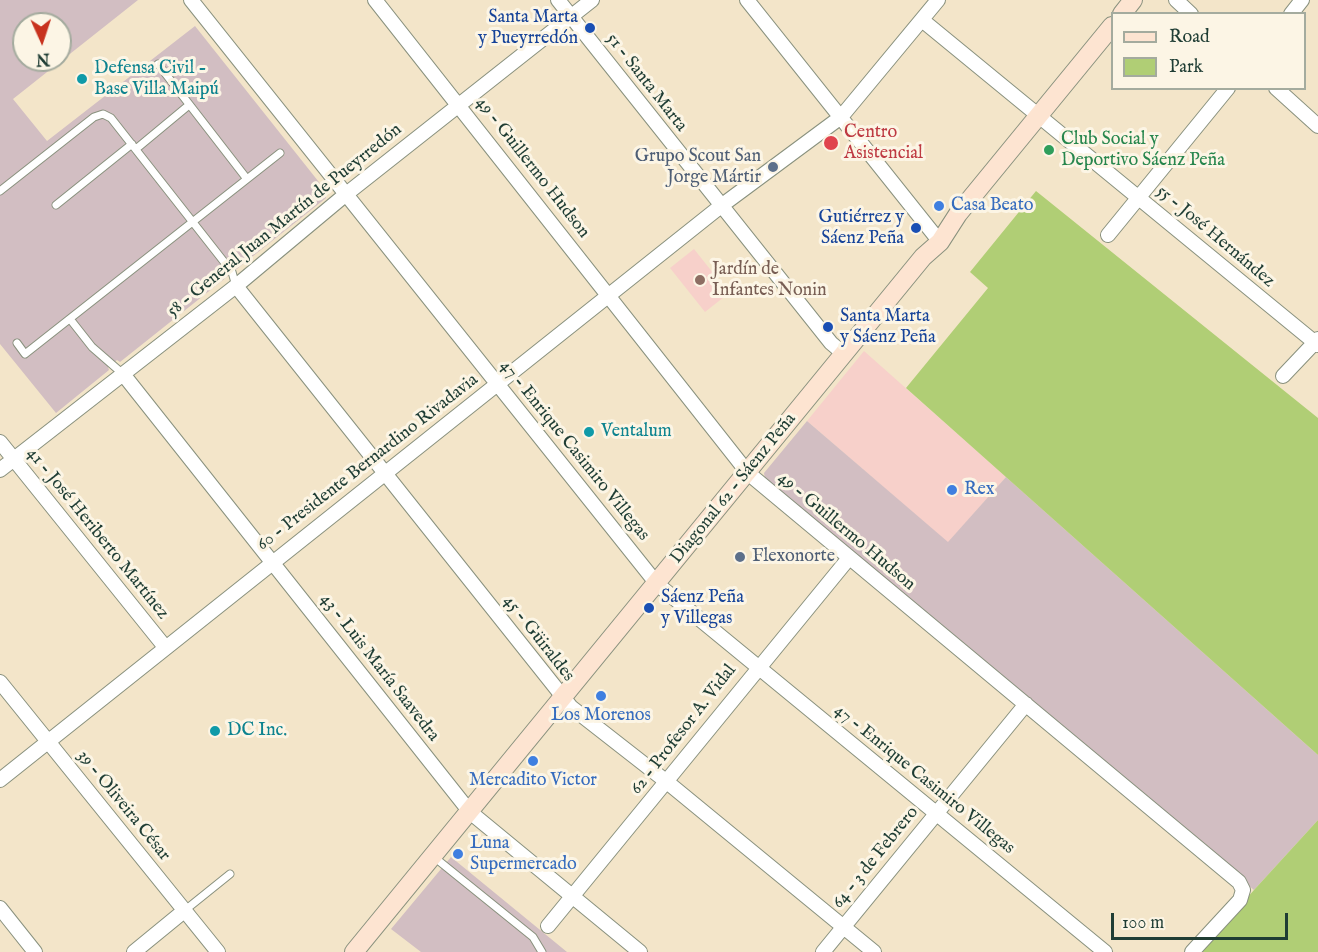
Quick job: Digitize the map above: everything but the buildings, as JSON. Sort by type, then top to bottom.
[{"type":"street","name":"49 - Guillermo Hudson","points":[[375,0],[748,473],[1239,882],[1243,890],[1240,900],[1192,952]]},
{"type":"street","name":"51 - Santa Marta","points":[[558,0],[831,343],[844,354]]},
{"type":"street","name":"58 - General Juan Martín de Pueyrredón","points":[[0,470],[236,286],[345,195],[592,0]]},
{"type":"street","points":[[747,0],[940,242]]},
{"type":"street","name":"60 - Presidente Bernardino Rivadavia","points":[[0,780],[608,295],[721,206],[841,117],[938,0]]},
{"type":"street","points":[[1124,12],[1133,0]]},
{"type":"street","points":[[1176,0],[1189,12]]},
{"type":"street","points":[[1293,12],[1302,0]]},
{"type":"street","name":"47 - Enrique Casimiro Villegas","points":[[193,1],[345,195],[657,584],[1106,952]]},
{"type":"street","name":"55 - José Hernández","points":[[922,20],[1317,342]]},
{"type":"street","name":"Diagonal 62 - Sáenz Peña","points":[[354,952],[432,855],[471,812],[923,257],[940,242],[958,214],[1111,28]]},
{"type":"street","points":[[1108,235],[1226,90]]},
{"type":"street","points":[[1278,90],[1318,126]]},
{"type":"street","name":"45 - Güiraldes","points":[[236,286],[562,698],[874,952]]},
{"type":"street","points":[[1283,376],[1317,342]]},
{"type":"street","name":"43 - Luis María Saavedra","points":[[123,374],[471,812],[640,952]]},
{"type":"street","name":"41 - José Heriberto Martínez","points":[[0,442],[165,647]]},
{"type":"street","name":"62 - Profesor A. Vidal","points":[[548,926],[667,782],[757,667],[849,558]]},
{"type":"street","name":"39 - Oliveira César","points":[[0,682],[218,952]]},
{"type":"street","name":"64 - 3 de Febrero","points":[[823,952],[1026,704]]},
{"type":"street","points":[[0,908],[35,952]]},
{"type":"street","points":[[134,952],[184,911]]},
{"type":"lane","points":[[158,64],[246,179]]},
{"type":"lane","points":[[56,205],[189,105]]},
{"type":"lane","points":[[0,191],[94,117],[103,114],[111,118],[194,222],[232,272],[236,286]]},
{"type":"lane","points":[[16,343],[25,354],[280,153]]},
{"type":"lane","points":[[70,319],[92,347],[123,374]]},
{"type":"lane","points":[[432,855],[533,937],[542,952]]},
{"type":"lane","points":[[184,911],[230,874]]},
{"type":"shaded area","points":[[0,0],[138,0],[72,52],[72,12],[12,12],[12,72],[47,72],[13,99],[47,141],[195,26],[326,191],[326,198],[120,362],[117,360],[108,367],[109,370],[56,413],[0,344]]},
{"type":"shaded area","name":"Jardín de Infantes Nonin","points":[[694,249],[729,293],[705,312],[670,268]]},
{"type":"shaded area","points":[[864,351],[1006,477],[948,543],[807,421]]},
{"type":"shaded area","points":[[807,421],[948,542],[1006,477],[1318,755],[1318,820],[1254,890],[765,479],[764,473]]},
{"type":"shaded area","points":[[451,857],[567,952],[421,952],[391,929]]},
{"type":"green space","points":[[1036,191],[1318,418],[1318,755],[906,388],[988,288],[970,272]]},
{"type":"green space","points":[[1318,820],[1318,952],[1199,952],[1254,890]]},
{"type":"place","name":"Santa Marta y Pueyrredón","points":[[590,28]]},
{"type":"place","name":"Defensa Civil - Base Villa Maipú","points":[[82,79]]},
{"type":"place","name":"Centro Asistencial","points":[[831,143]]},
{"type":"place","name":"Club Social y Deportivo Sáenz Peña","points":[[1049,150]]},
{"type":"place","name":"Grupo Scout San Jorge Mártir","points":[[773,167]]},
{"type":"place","name":"Casa Beato","points":[[939,206]]},
{"type":"place","name":"Gutiérrez y Sáenz Peña","points":[[916,228]]},
{"type":"place","name":"Jardín de Infantes Nonin","points":[[700,280]]},
{"type":"place","name":"Santa Marta y Sáenz Peña","points":[[828,327]]},
{"type":"place","name":"Ventalum","points":[[589,432]]},
{"type":"place","name":"Rex","points":[[952,490]]},
{"type":"place","name":"Flexonorte","points":[[740,557]]},
{"type":"place","name":"Sáenz Peña y Villegas","points":[[649,608]]},
{"type":"place","name":"Los Morenos","points":[[601,696]]},
{"type":"place","name":"DC Inc.","points":[[215,731]]},
{"type":"place","name":"Mercadito Victor","points":[[533,761]]},
{"type":"place","name":"Luna Supermercado","points":[[458,854]]}]
